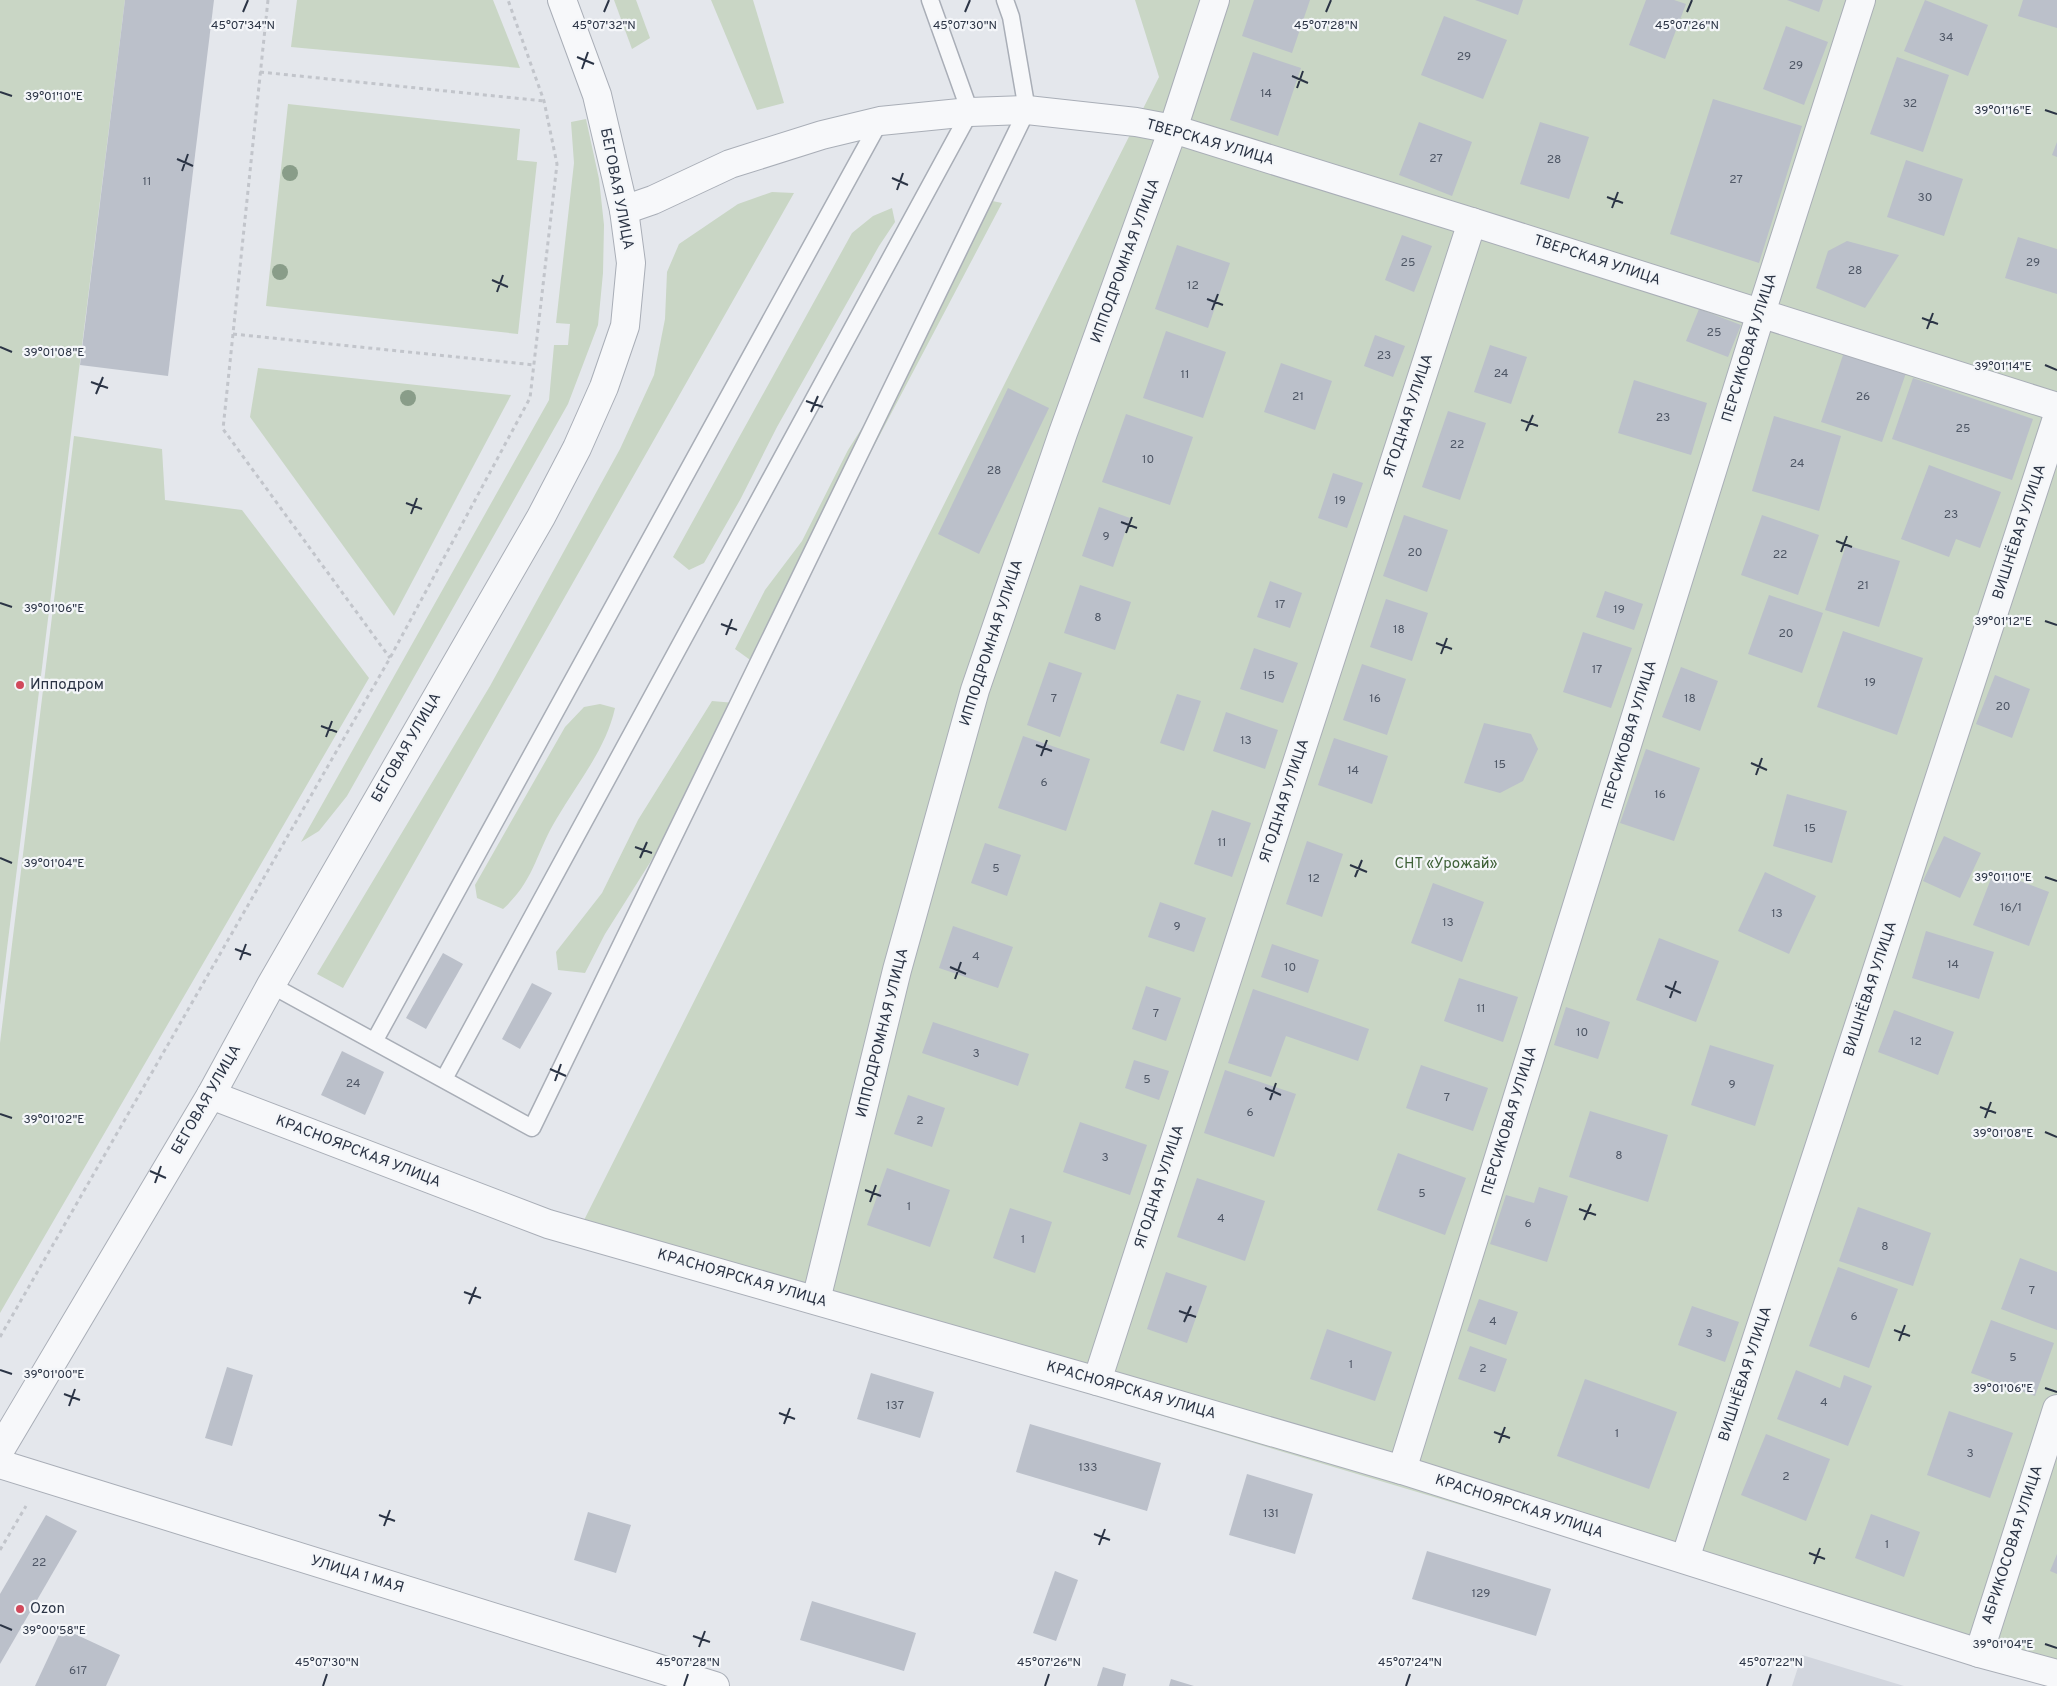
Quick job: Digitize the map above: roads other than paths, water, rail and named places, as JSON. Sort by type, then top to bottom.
[{"type":"street","name":"БЕГОВАЯ УЛИЦА","points":[[0,1450],[211,1095],[271,985],[536,525],[577,448],[604,387],[625,326],[631,263],[624,210],[597,95],[562,0]]},
{"type":"street","name":"ИППОДРОМНАЯ УЛИЦА","points":[[816,1300],[898,970],[975,690],[1063,433],[1174,130],[1215,0]]},
{"type":"street","name":"ПЕРСИКОВАЯ УЛИЦА","points":[[1402,1470],[1761,313],[1861,0]]},
{"type":"street","name":"ТВЕРСКАЯ УЛИЦА","points":[[624,210],[653,200],[730,164],[822,135],[880,121],[970,112],[1028,110],[1136,122],[1174,130],[1472,222],[2057,407]]},
{"type":"street","name":"ЯГОДНАЯ УЛИЦА","points":[[1097,1381],[1472,222]]},
{"type":"street","name":"ВИШНЁВАЯ УЛИЦА","points":[[1685,1560],[2057,418]]},
{"type":"street","name":"КРАСНОЯРСКАЯ УЛИЦА","points":[[211,1095],[548,1224],[1402,1470],[1979,1653],[2057,1674]]},
{"type":"street","name":"АБРИКОСОВАЯ УЛИЦА","points":[[1979,1653],[2057,1409]]},
{"type":"street","name":"УЛИЦА 1 МАЯ","points":[[0,1464],[715,1686]]},
{"type":"lane","points":[[444,1079],[970,112],[930,0]]},
{"type":"lane","points":[[271,985],[375,1040],[532,1128],[1028,110],[1011,17],[1005,0]]},
{"type":"lane","points":[[375,1040],[880,121]]},
{"type":"place","name":"Ипподром","points":[[20,685]]},
{"type":"place","name":"Ozon","points":[[20,1609]]},
{"type":"park label","name":"СНТ «Урожай»","points":[[1446,864]]}]
